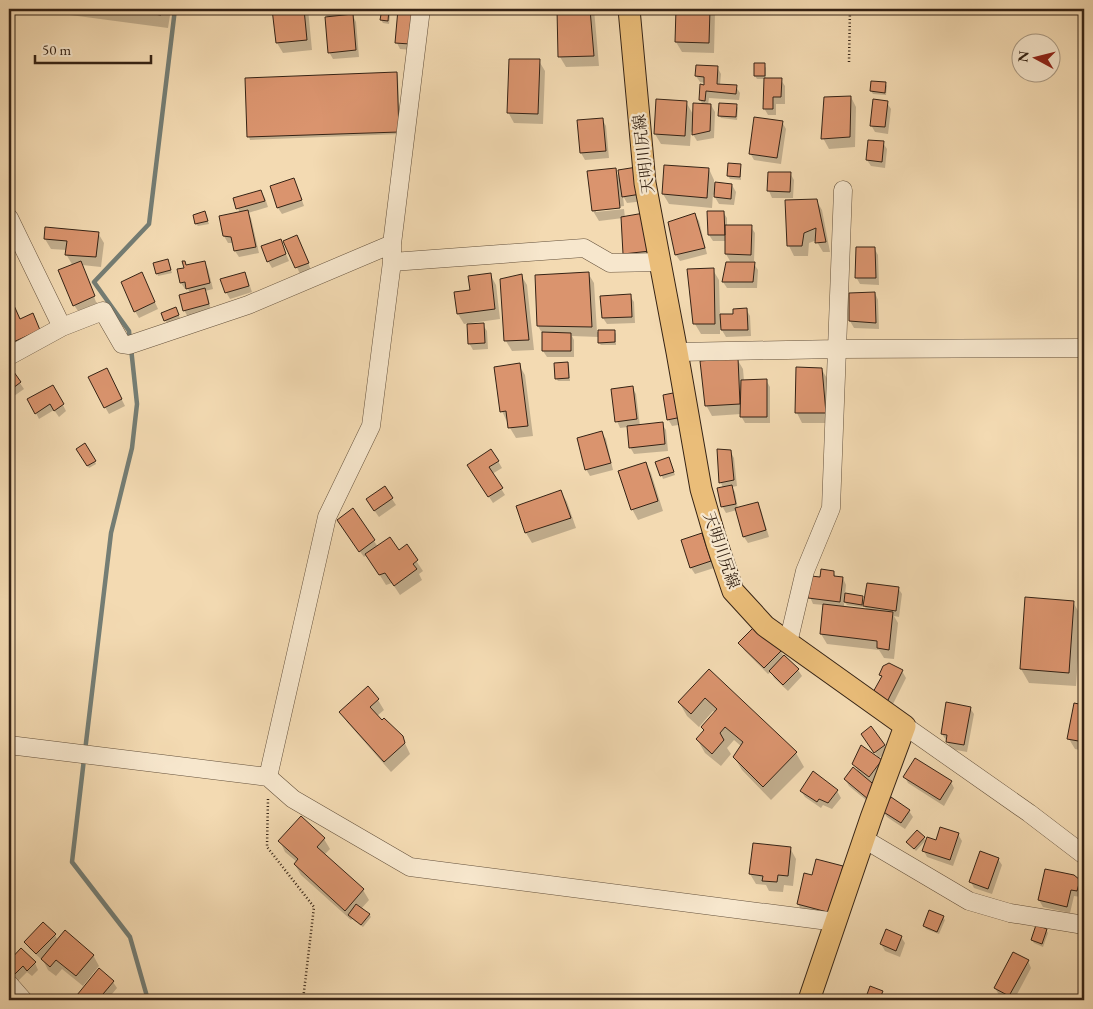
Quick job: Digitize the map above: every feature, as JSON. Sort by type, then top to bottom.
[{"type":"main road","name":"天明川尻線","points":[[629,9],[645,183],[701,489],[733,591],[765,626],[905,726]]},
{"type":"main road","points":[[809,1000],[864,838],[905,726]]},
{"type":"street","points":[[268,777],[327,517],[371,426],[421,9]]},
{"type":"street","points":[[788,643],[805,570],[832,508],[842,190]]},
{"type":"street","points":[[9,218],[62,327]]},
{"type":"street","points":[[9,356],[62,327],[103,311],[122,344],[129,345],[248,305],[392,244]]},
{"type":"street","points":[[392,262],[584,248],[610,263],[660,262]]},
{"type":"street","points":[[677,352],[1084,348]]},
{"type":"street","points":[[905,726],[1029,813],[1084,855]]},
{"type":"street","points":[[9,745],[268,777],[293,800],[410,867],[836,922]]},
{"type":"street","points":[[864,838],[969,901],[1010,913],[1084,925]]},
{"type":"street","points":[[9,984],[23,1000]]},
{"type":"path","points":[[849,62],[850,9]]},
{"type":"path","points":[[268,777],[267,847],[314,907],[303,1000]]},
{"type":"building","points":[[116,9],[161,9],[161,15]]},
{"type":"building","points":[[272,9],[304,9],[307,40],[276,43]]},
{"type":"building","points":[[324,9],[351,9],[351,12],[324,14]]},
{"type":"building","points":[[382,9],[389,9],[388,21],[380,20]]},
{"type":"building","points":[[398,9],[413,9],[410,44],[395,43]]},
{"type":"building","points":[[557,9],[590,9],[594,56],[558,57]]},
{"type":"building","points":[[676,9],[710,9],[709,43],[675,42]]},
{"type":"building","points":[[353,14],[356,50],[328,53],[325,17]]},
{"type":"building","points":[[509,59],[540,59],[538,114],[507,113]]},
{"type":"building","points":[[754,63],[765,63],[765,76],[754,76]]},
{"type":"building","points":[[696,65],[718,66],[717,84],[737,85],[736,94],[706,91],[705,101],[699,100],[700,84],[704,85],[704,77],[695,76]]},
{"type":"building","points":[[397,72],[399,132],[247,137],[245,78]]},
{"type":"building","points":[[764,78],[782,78],[781,97],[773,97],[773,109],[763,109]]},
{"type":"building","points":[[871,81],[886,82],[885,93],[870,91]]},
{"type":"building","points":[[851,96],[850,137],[821,139],[824,97]]},
{"type":"building","points":[[656,99],[687,101],[685,136],[654,134]]},
{"type":"building","points":[[873,99],[888,101],[885,127],[870,126]]},
{"type":"building","points":[[693,103],[711,104],[710,131],[692,135]]},
{"type":"building","points":[[719,103],[737,104],[736,117],[718,116]]},
{"type":"building","points":[[754,117],[783,121],[777,158],[749,154]]},
{"type":"building","points":[[603,118],[606,151],[580,153],[577,120]]},
{"type":"building","points":[[868,140],[884,141],[882,162],[866,160]]},
{"type":"building","points":[[728,163],[741,164],[740,177],[727,176]]},
{"type":"building","points":[[664,165],[709,168],[707,198],[662,194]]},
{"type":"building","points":[[637,167],[641,194],[622,197],[618,170]]},
{"type":"building","points":[[616,168],[620,208],[592,211],[587,171]]},
{"type":"building","points":[[768,172],[791,172],[790,192],[767,191]]},
{"type":"building","points":[[294,178],[302,200],[277,208],[270,186]]},
{"type":"building","points":[[715,182],[732,184],[731,199],[714,197]]},
{"type":"building","points":[[261,190],[265,201],[236,209],[233,198]]},
{"type":"building","points":[[817,199],[826,242],[815,243],[816,228],[804,233],[802,246],[787,246],[785,200]]},
{"type":"building","points":[[248,210],[256,247],[234,251],[231,237],[223,236],[219,216]]},
{"type":"building","points":[[205,211],[208,221],[195,224],[193,215]]},
{"type":"building","points":[[707,211],[724,211],[725,235],[708,235]]},
{"type":"building","points":[[644,213],[650,251],[623,254],[621,217]]},
{"type":"building","points":[[695,213],[705,248],[675,255],[668,222]]},
{"type":"building","points":[[725,225],[752,225],[751,255],[725,254]]},
{"type":"building","points":[[45,227],[99,232],[96,257],[65,255],[67,241],[44,239]]},
{"type":"building","points":[[297,235],[309,263],[295,268],[283,241]]},
{"type":"building","points":[[281,239],[286,254],[267,262],[261,246]]},
{"type":"building","points":[[856,247],[875,247],[876,278],[855,278]]},
{"type":"building","points":[[168,259],[171,270],[156,274],[153,263]]},
{"type":"building","points":[[81,261],[95,296],[73,306],[58,270]]},
{"type":"building","points":[[182,261],[185,261],[186,265],[205,261],[210,283],[186,289],[185,282],[180,283],[177,269],[184,268]]},
{"type":"building","points":[[726,262],[755,262],[753,282],[722,282]]},
{"type":"building","points":[[714,268],[715,324],[693,324],[687,269]]},
{"type":"building","points":[[142,272],[155,302],[134,312],[121,282]]},
{"type":"building","points":[[245,272],[249,286],[225,293],[220,279]]},
{"type":"building","points":[[589,272],[592,327],[537,326],[535,275]]},
{"type":"building","points":[[491,273],[495,309],[457,314],[454,292],[470,290],[468,276]]},
{"type":"building","points":[[522,274],[529,340],[504,341],[500,279]]},
{"type":"building","points":[[205,288],[209,304],[183,311],[179,295]]},
{"type":"building","points":[[875,292],[876,323],[849,321],[849,293]]},
{"type":"building","points":[[631,294],[632,317],[602,318],[600,296]]},
{"type":"building","points":[[12,301],[20,319],[33,313],[40,330],[9,344],[9,302]]},
{"type":"building","points":[[176,307],[179,315],[164,321],[161,313]]},
{"type":"building","points":[[747,308],[748,330],[721,330],[720,314],[733,314],[733,309]]},
{"type":"building","points":[[484,323],[485,343],[468,344],[467,324]]},
{"type":"building","points":[[598,330],[615,330],[615,342],[598,343]]},
{"type":"building","points":[[542,332],[571,333],[571,351],[542,351]]},
{"type":"building","points":[[738,358],[740,404],[705,406],[700,361]]},
{"type":"building","points":[[568,362],[569,378],[555,379],[554,363]]},
{"type":"building","points":[[520,363],[528,426],[508,428],[506,411],[500,412],[494,367]]},
{"type":"building","points":[[9,365],[21,382],[9,391]]},
{"type":"building","points":[[796,367],[822,368],[826,413],[795,413]]},
{"type":"building","points":[[107,368],[122,399],[104,408],[88,377]]},
{"type":"building","points":[[767,379],[767,417],[740,417],[741,380]]},
{"type":"building","points":[[53,385],[64,404],[54,411],[50,404],[35,414],[27,399]]},
{"type":"building","points":[[633,386],[637,419],[615,422],[611,389]]},
{"type":"building","points":[[678,392],[682,417],[667,420],[663,395]]},
{"type":"building","points":[[663,422],[665,444],[629,448],[627,426]]},
{"type":"building","points":[[602,431],[611,463],[585,470],[577,438]]},
{"type":"building","points":[[85,443],[96,461],[87,466],[76,449]]},
{"type":"building","points":[[491,449],[499,461],[489,467],[503,488],[488,497],[467,465]]},
{"type":"building","points":[[717,449],[731,450],[734,480],[719,483]]},
{"type":"building","points":[[1084,451],[1084,496],[1080,495]]},
{"type":"building","points":[[669,457],[674,472],[660,476],[655,462]]},
{"type":"building","points":[[646,462],[658,501],[631,510],[618,471]]},
{"type":"building","points":[[732,485],[736,504],[721,507],[717,488]]},
{"type":"building","points":[[385,486],[393,498],[374,511],[366,499]]},
{"type":"building","points":[[561,490],[571,518],[525,533],[516,506]]},
{"type":"building","points":[[758,502],[766,530],[743,537],[735,508]]},
{"type":"building","points":[[353,508],[375,540],[359,552],[337,520]]},
{"type":"building","points":[[702,533],[711,561],[690,568],[681,540]]},
{"type":"building","points":[[390,537],[399,550],[407,544],[418,560],[413,564],[417,569],[394,586],[385,573],[379,575],[365,554]]},
{"type":"building","points":[[821,569],[834,571],[834,576],[843,577],[840,602],[808,598],[811,576],[820,577]]},
{"type":"building","points":[[867,583],[899,587],[896,611],[863,606]]},
{"type":"building","points":[[845,593],[863,596],[862,605],[844,602]]},
{"type":"building","points":[[1025,597],[1074,601],[1069,673],[1020,669]]},
{"type":"building","points":[[823,604],[893,612],[889,650],[877,648],[877,641],[820,634]]},
{"type":"building","points":[[756,625],[782,650],[764,668],[738,643]]},
{"type":"building","points":[[784,655],[799,669],[783,685],[769,671]]},
{"type":"building","points":[[889,663],[903,670],[887,702],[872,694],[882,676],[879,675],[883,666]]},
{"type":"building","points":[[709,669],[797,752],[763,787],[733,757],[743,742],[725,727],[720,733],[724,740],[712,754],[696,739],[704,730],[701,727],[717,709],[705,698],[691,714],[678,702]]},
{"type":"building","points":[[368,686],[379,699],[370,707],[382,720],[384,718],[403,736],[405,743],[384,762],[339,712]]},
{"type":"building","points":[[946,702],[971,707],[964,745],[946,742],[947,735],[941,734]]},
{"type":"building","points":[[1074,703],[1084,705],[1084,742],[1067,739]]},
{"type":"building","points":[[871,726],[885,745],[874,753],[861,734]]},
{"type":"building","points":[[861,745],[882,760],[869,777],[852,764]]},
{"type":"building","points":[[915,758],[952,781],[940,800],[903,777]]},
{"type":"building","points":[[853,767],[878,788],[868,799],[844,779]]},
{"type":"building","points":[[813,771],[838,790],[828,803],[819,799],[817,802],[800,791]]},
{"type":"building","points":[[891,797],[910,810],[901,823],[882,811]]},
{"type":"building","points":[[1084,804],[1084,826],[1080,825]]},
{"type":"building","points":[[301,816],[325,838],[317,847],[364,889],[345,911],[294,864],[298,859],[278,841]]},
{"type":"building","points":[[940,827],[959,833],[950,860],[922,851],[927,837],[936,840]]},
{"type":"building","points":[[917,830],[925,837],[914,849],[906,842]]},
{"type":"building","points":[[753,843],[791,847],[788,876],[778,875],[777,882],[762,881],[763,876],[749,874]]},
{"type":"building","points":[[980,851],[999,858],[988,889],[969,882]]},
{"type":"building","points":[[816,859],[843,866],[831,913],[797,904],[804,873],[812,875]]},
{"type":"building","points":[[1045,869],[1074,875],[1080,880],[1077,891],[1071,890],[1067,907],[1038,900]]},
{"type":"building","points":[[356,904],[370,914],[361,925],[348,915]]},
{"type":"building","points":[[929,910],[944,916],[937,932],[923,926]]},
{"type":"building","points":[[43,922],[56,934],[36,954],[24,942]]},
{"type":"building","points":[[1036,925],[1047,929],[1042,944],[1031,940]]},
{"type":"building","points":[[886,929],[902,936],[896,951],[880,944]]},
{"type":"building","points":[[65,930],[94,955],[76,976],[56,960],[50,967],[41,959]]},
{"type":"building","points":[[21,948],[36,962],[27,971],[23,966],[13,976],[9,971],[9,961]]},
{"type":"building","points":[[1013,952],[1029,960],[1009,996],[994,988]]},
{"type":"building","points":[[99,968],[114,981],[98,1000],[83,1000],[77,995]]},
{"type":"building","points":[[870,986],[883,991],[879,1000],[865,1000]]},
{"type":"waterway","points":[[130,341],[129,331],[94,282],[149,224],[175,9]]},
{"type":"waterway","points":[[85,751],[111,533],[132,448],[137,404],[131,348]]},
{"type":"waterway","points":[[84,759],[72,862],[130,937],[148,1000]]}]
